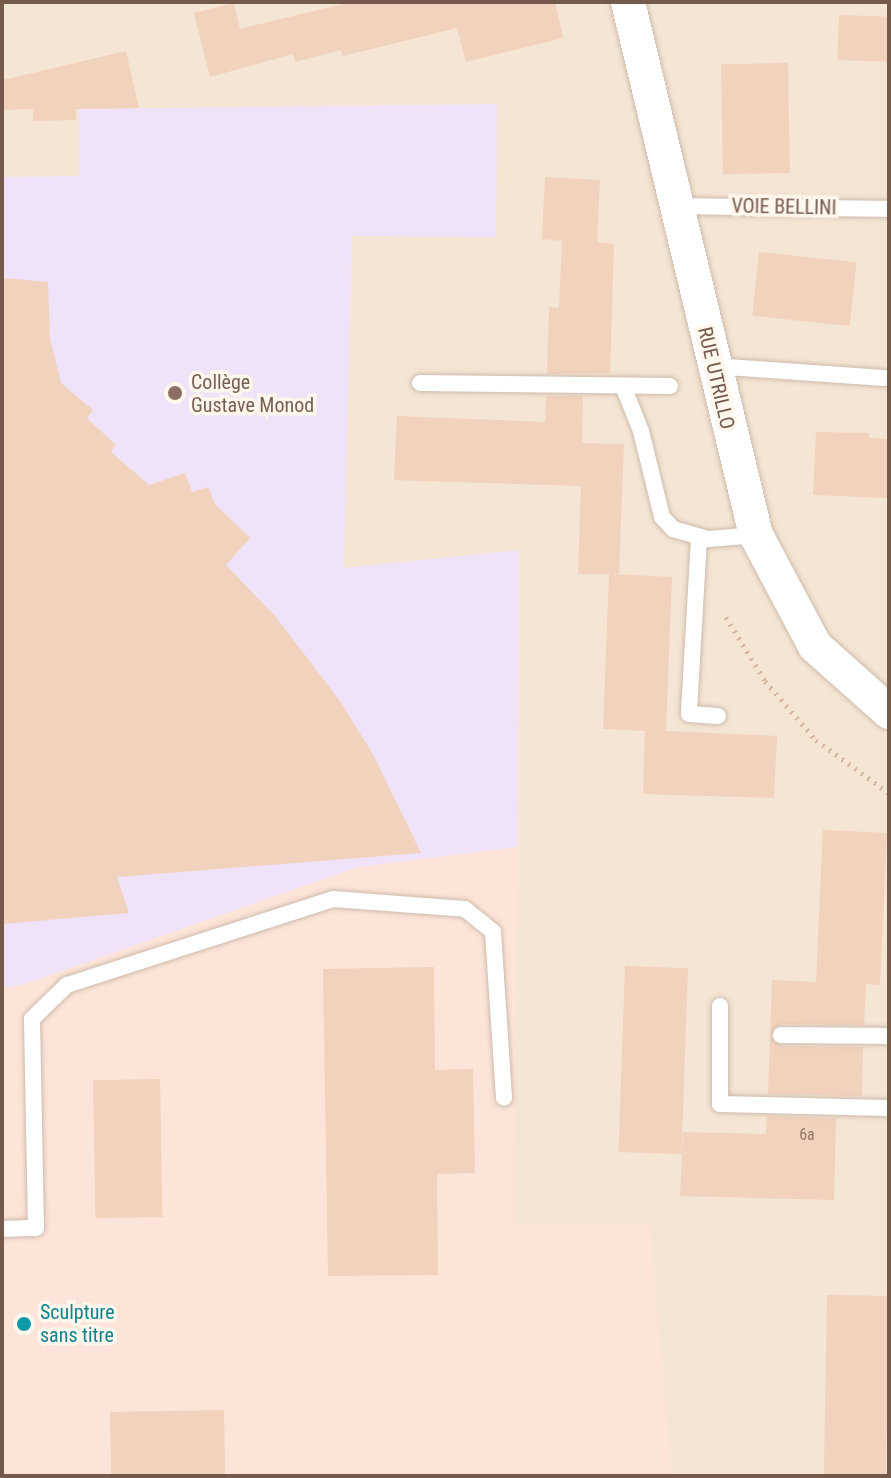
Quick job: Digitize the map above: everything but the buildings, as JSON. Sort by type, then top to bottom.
[{"type":"street","name":"RUE UTRILLO","points":[[628,2],[678,206],[712,366],[756,535],[815,646],[889,712]]},
{"type":"lane","name":"VOIE BELLINI","points":[[678,206],[889,209]]},
{"type":"lane","points":[[712,366],[884,378]]},
{"type":"lane","points":[[420,383],[670,386]]},
{"type":"lane","points":[[623,386],[641,431],[662,517],[673,529],[699,538],[756,535]]},
{"type":"lane","points":[[699,538],[689,714],[718,716]]},
{"type":"lane","points":[[2,1229],[36,1228],[32,1019],[67,985],[333,899],[465,909],[493,932],[504,1098]]},
{"type":"lane","points":[[720,1006],[720,1104],[889,1108]]},
{"type":"lane","points":[[781,1035],[889,1036]]},
{"type":"path","points":[[718,603],[765,681],[816,740],[889,793]]},
{"type":"shaded area","points":[[2,2],[889,2],[889,1476],[2,1476]]},
{"type":"shaded area","name":"Collège Gustave Monod","points":[[497,104],[496,237],[352,236],[344,568],[519,550],[518,847],[358,867],[22,985],[2,987],[2,177],[79,176],[79,109]]},
{"type":"shaded area","points":[[518,847],[514,1225],[650,1225],[672,1476],[2,1476],[2,987],[22,985],[358,867]]},
{"type":"place","name":"Collège Gustave Monod","points":[[175,393]]},
{"type":"place","name":"Sculpture sans titre","points":[[24,1324]]}]
